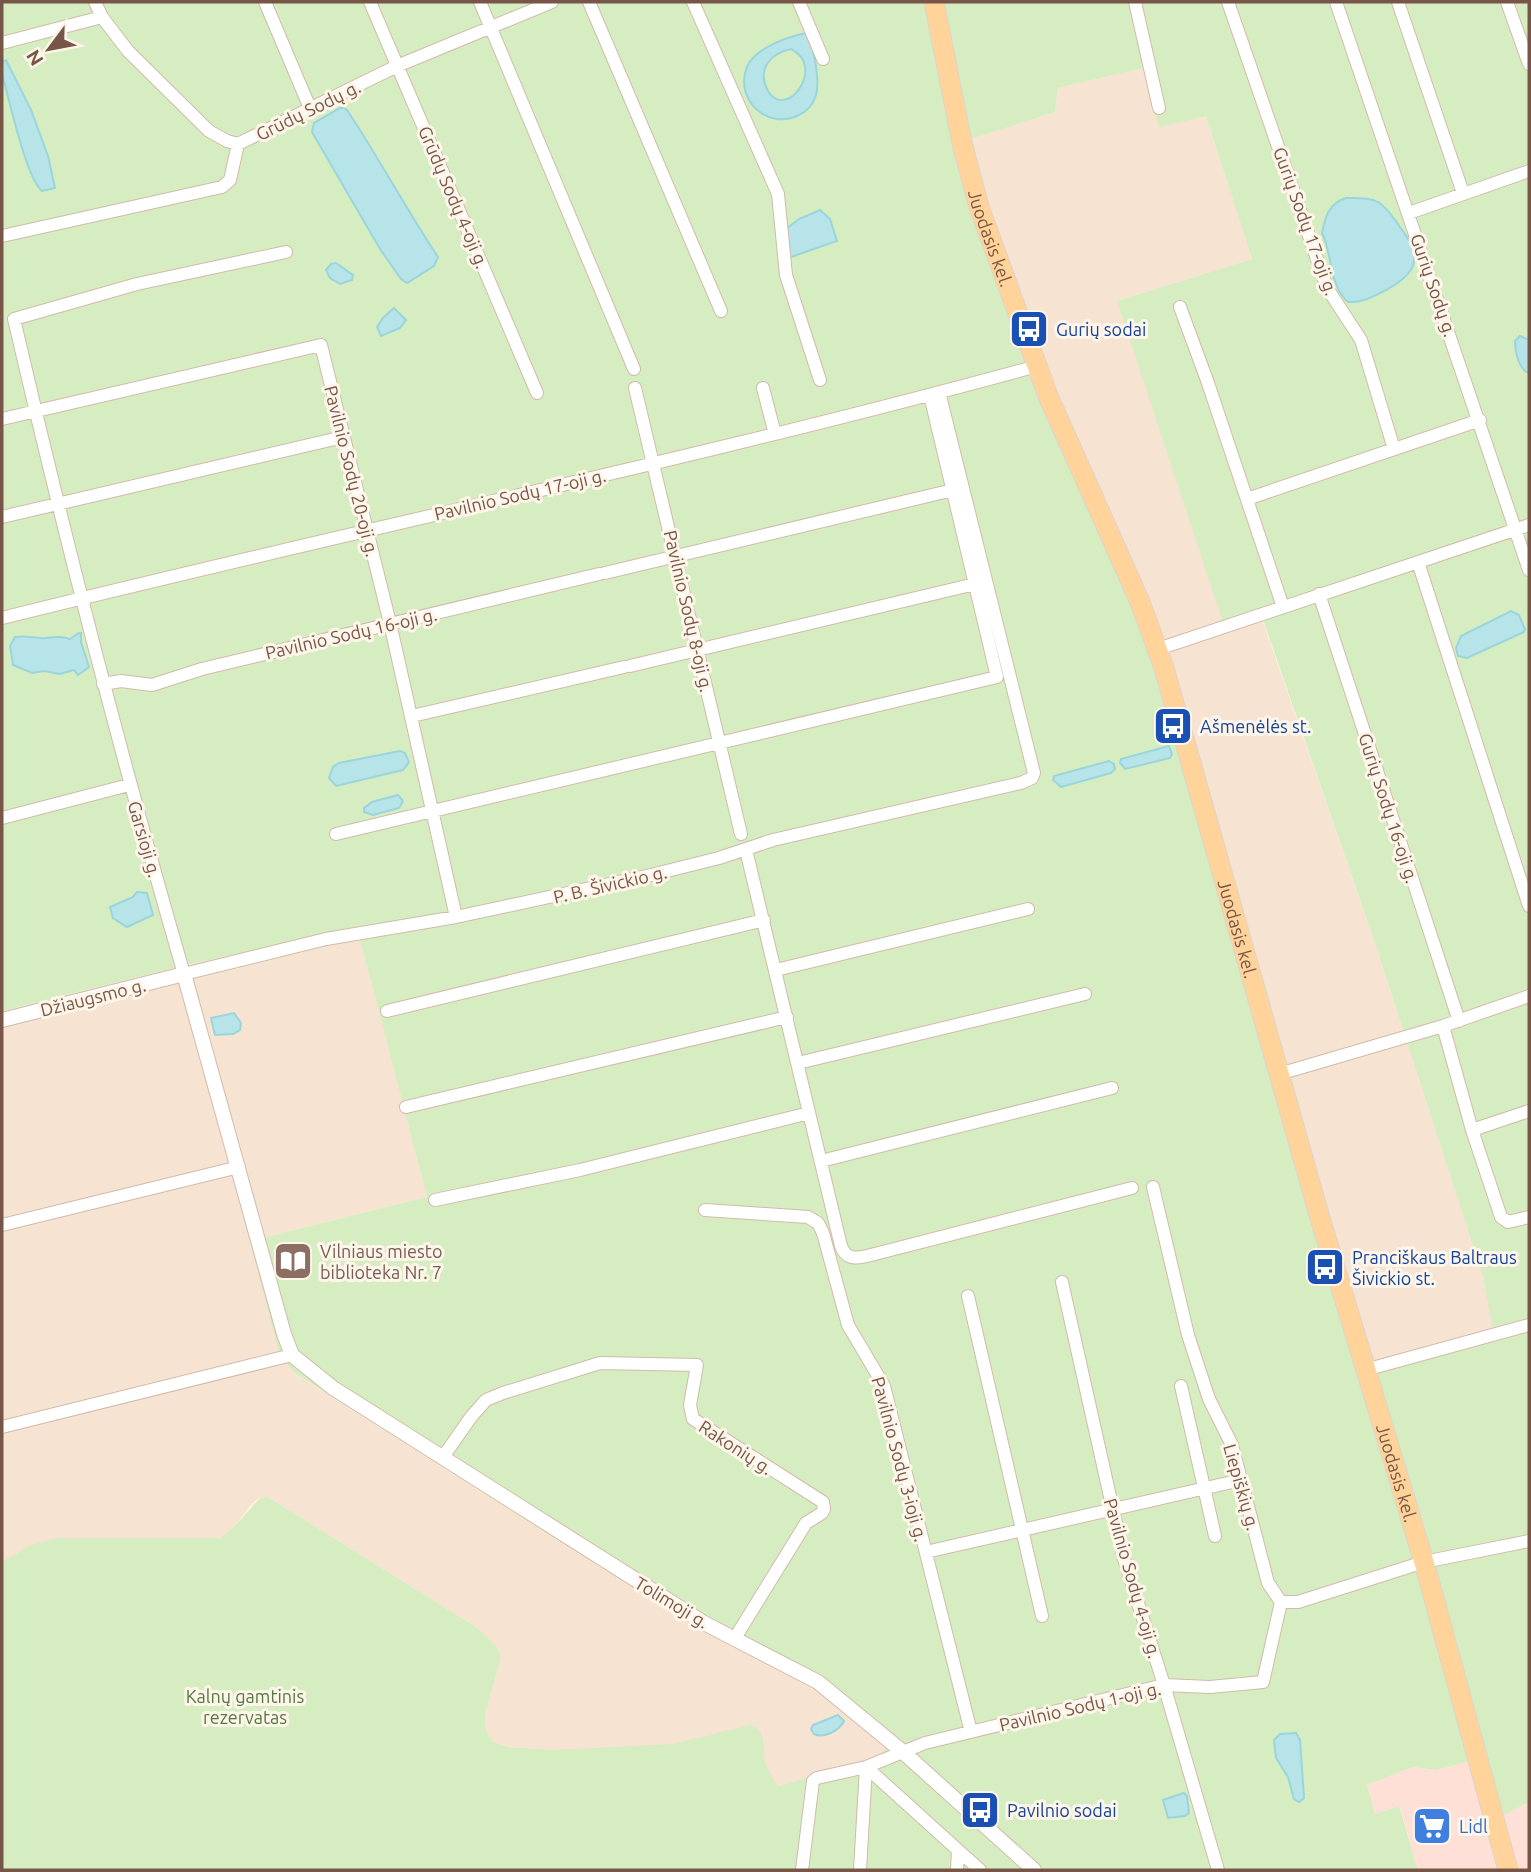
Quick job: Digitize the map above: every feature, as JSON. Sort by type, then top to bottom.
[{"type":"main road","name":"Juodasis kel.","points":[[934,2],[971,179],[1051,404],[1145,614],[1189,748],[1279,1074],[1423,1562],[1508,1870]]},
{"type":"street","points":[[95,2],[102,17],[128,51],[209,131],[237,144]]},
{"type":"street","points":[[265,2],[310,108]]},
{"type":"street","name":"Grūdų Sodų 4-oji g.","points":[[370,2],[537,393]]},
{"type":"street","points":[[480,2],[634,369]]},
{"type":"street","name":"Grūdų Sodų g.","points":[[2,236],[222,187],[230,180],[237,144],[397,66],[552,2]]},
{"type":"street","points":[[589,2],[721,311]]},
{"type":"street","points":[[693,2],[778,194],[786,275],[820,380]]},
{"type":"street","points":[[799,2],[823,59]]},
{"type":"street","points":[[1135,2],[1159,108]]},
{"type":"street","name":"Gurių Sodų 17-oji g.","points":[[1228,2],[1327,288],[1361,340],[1394,449]]},
{"type":"street","name":"Gurių Sodų g.","points":[[1336,2],[1529,570]]},
{"type":"street","points":[[1398,2],[1463,193]]},
{"type":"street","points":[[1507,2],[1529,64]]},
{"type":"street","points":[[2,43],[102,17]]},
{"type":"street","points":[[1409,213],[1529,171]]},
{"type":"street","name":"Garsioji g.","points":[[286,252],[137,284],[13,319],[80,598],[129,785],[292,1355]]},
{"type":"street","points":[[1180,307],[1283,607]]},
{"type":"street","name":"Pavilnio Sodų 20-oji g.","points":[[2,419],[321,345],[412,716],[456,917]]},
{"type":"street","name":"Pavilnio Sodų 17-oji g.","points":[[2,618],[365,529],[775,434],[1037,366]]},
{"type":"street","name":"Pavilnio Sodų 8-oji g.","points":[[635,388],[741,834]]},
{"type":"street","points":[[763,388],[775,434]]},
{"type":"street","points":[[336,834],[997,677],[953,490],[935,394]]},
{"type":"street","name":"P. B. Šivickio g.","points":[[184,974],[326,939],[456,917],[651,875],[746,850],[773,840],[1021,783],[1032,778],[1034,773],[935,394]]},
{"type":"street","points":[[1247,499],[1480,420]]},
{"type":"street","points":[[2,517],[343,437]]},
{"type":"street","name":"Pavilnio Sodų 16-oji g.","points":[[103,684],[121,681],[152,685],[202,669],[390,623],[953,490]]},
{"type":"street","points":[[1158,649],[1529,525]]},
{"type":"street","points":[[1418,562],[1529,906]]},
{"type":"street","points":[[412,716],[975,584]]},
{"type":"street","name":"Gurių Sodų 16-oji g.","points":[[1319,594],[1458,1021]]},
{"type":"street","points":[[2,818],[129,785]]},
{"type":"street","points":[[746,850],[841,1246],[846,1255],[854,1258],[867,1256],[1132,1188]]},
{"type":"street","points":[[776,970],[1028,909]]},
{"type":"street","points":[[387,1011],[764,920]]},
{"type":"street","name":"Džiaugsmo g.","points":[[2,1020],[184,974]]},
{"type":"street","points":[[798,1063],[1085,995]]},
{"type":"street","points":[[1279,1074],[1443,1026],[1529,996]]},
{"type":"street","points":[[406,1107],[787,1017]]},
{"type":"street","points":[[1443,1026],[1472,1130],[1501,1216],[1508,1222],[1529,1217]]},
{"type":"street","points":[[821,1161],[1112,1088]]},
{"type":"street","points":[[1472,1130],[1529,1111]]},
{"type":"street","points":[[435,1200],[580,1170],[809,1113]]},
{"type":"street","points":[[2,1225],[239,1167]]},
{"type":"street","name":"Liepiškių g.","points":[[1153,1187],[1188,1335],[1209,1399],[1232,1445],[1268,1583],[1281,1602]]},
{"type":"street","name":"Pavilnio Sodų 3-ioji g.","points":[[705,1210],[808,1217],[818,1223],[829,1248],[848,1325],[884,1386],[971,1732]]},
{"type":"street","name":"Pavilnio Sodų 4-oji g.","points":[[1062,1282],[1124,1559],[1218,1870]]},
{"type":"street","points":[[968,1296],[1042,1616]]},
{"type":"street","points":[[1366,1370],[1529,1325]]},
{"type":"street","points":[[2,1427],[292,1355]]},
{"type":"street","name":"Tolimoji g.","points":[[292,1355],[332,1388],[644,1586],[704,1623],[818,1682],[903,1752],[1034,1870]]},
{"type":"street","name":"Rakonių g.","points":[[443,1457],[486,1400],[503,1392],[600,1363],[697,1365],[690,1405],[693,1419],[823,1502],[824,1509],[806,1523],[735,1638]]},
{"type":"street","points":[[1181,1387],[1215,1536]]},
{"type":"street","points":[[926,1552],[1241,1480]]},
{"type":"street","points":[[1281,1602],[1298,1602],[1423,1562],[1529,1541]]},
{"type":"street","name":"Pavilnio Sodų 1-oji g.","points":[[802,1870],[813,1781],[866,1767],[925,1743],[1164,1685],[1210,1687],[1263,1682],[1281,1602]]},
{"type":"street","points":[[866,1767],[980,1870]]},
{"type":"street","points":[[860,1870],[866,1767]]},
{"type":"street","points":[[957,1870],[958,1851]]},
{"type":"shaded area","points":[[1144,68],[1206,116],[1252,259],[1117,301],[1259,611],[1374,940],[1483,1277],[1494,1331],[1371,1365],[1056,398],[978,184],[968,140],[1055,112],[1058,88]]},
{"type":"shaded area","points":[[357,928],[427,1197],[250,1241],[292,1372],[682,1619],[816,1689],[887,1747],[880,1757],[767,1789],[632,1755],[508,1747],[493,1742],[486,1730],[485,1715],[501,1657],[497,1647],[479,1629],[268,1497],[259,1498],[252,1503],[234,1527],[220,1538],[58,1538],[2,1562],[2,1011],[173,968]]},
{"type":"shaded area","points":[[1471,1761],[1503,1870],[1418,1870],[1400,1807],[1375,1814],[1367,1785],[1413,1767],[1436,1770]]},
{"type":"shaded area","points":[[1529,1802],[1529,1870],[1515,1870],[1499,1818]]},
{"type":"green space","name":"Kalnų gamtinis rezervatas","points":[[2,2],[926,2],[966,187],[1024,358],[1143,621],[1471,1761],[1436,1770],[1413,1767],[1367,1785],[1375,1814],[1399,1806],[1418,1870],[2,1870],[2,1562],[31,1545],[58,1538],[220,1538],[234,1527],[260,1498],[268,1497],[479,1629],[497,1647],[501,1657],[485,1715],[486,1730],[493,1742],[508,1747],[555,1750],[673,1744],[750,1725],[762,1736],[764,1759],[778,1786],[880,1757],[886,1747],[816,1689],[682,1619],[293,1372],[279,1352],[250,1241],[427,1197],[357,928],[173,968],[2,1011]],"holes":[[[345,108],[378,157],[411,216],[438,257],[380,249],[312,132]]]},
{"type":"green space","points":[[940,2],[1529,2],[1529,1802],[1499,1818],[1371,1365],[1493,1331],[1483,1277],[1374,940],[1260,611],[1223,622],[1117,301],[1252,259],[1206,116],[1159,127],[1144,68],[1058,88],[1055,112],[968,140]]},
{"type":"water","points":[[806,33],[817,72],[817,89],[812,105],[808,110],[787,119],[765,115],[756,109],[745,90],[747,67],[764,49]],"holes":[[[791,49],[801,57],[805,68],[799,89],[783,100],[774,98],[764,82],[768,63],[777,54]]]},
{"type":"water","points":[[6,60],[31,110],[48,156],[55,188],[42,191],[30,171],[2,74],[2,62]]},
{"type":"water","points":[[342,107],[359,128],[438,257],[434,266],[407,283],[401,279],[380,249],[312,132],[314,123]]},
{"type":"water","points":[[1346,198],[1371,199],[1382,204],[1408,238],[1414,256],[1410,271],[1395,285],[1362,301],[1353,302],[1348,302],[1337,287],[1322,233],[1329,211],[1336,203]]},
{"type":"water","points":[[820,210],[830,219],[837,241],[791,257],[788,254],[787,228],[799,219]]},
{"type":"water","points":[[336,263],[353,275],[352,280],[340,284],[330,278],[326,270]]},
{"type":"water","points":[[394,308],[406,320],[400,328],[381,336],[377,327]]},
{"type":"water","points":[[1520,336],[1529,340],[1529,373],[1520,364],[1517,355],[1515,341]]},
{"type":"water","points":[[1511,611],[1519,615],[1524,632],[1467,658],[1458,656],[1456,648],[1461,636]]},
{"type":"water","points":[[79,633],[89,667],[78,675],[74,670],[60,674],[44,671],[32,673],[13,665],[10,646],[15,637],[70,639]]},
{"type":"water","points":[[1169,746],[1172,754],[1170,758],[1125,769],[1120,763],[1121,759]]},
{"type":"water","points":[[400,751],[405,753],[409,762],[403,770],[336,786],[329,778],[333,767],[339,763]]},
{"type":"water","points":[[1109,761],[1114,764],[1115,769],[1111,773],[1061,787],[1053,780],[1054,776]]},
{"type":"water","points":[[398,795],[403,801],[399,808],[373,815],[364,812],[364,808],[372,802]]},
{"type":"water","points":[[137,892],[147,893],[153,915],[127,927],[113,918],[110,907],[133,897]]},
{"type":"water","points":[[234,1013],[241,1023],[240,1030],[233,1034],[215,1035],[211,1018]]},
{"type":"water","points":[[838,1715],[844,1721],[839,1728],[827,1734],[814,1734],[811,1729],[813,1725]]},
{"type":"water","points":[[1296,1733],[1300,1740],[1304,1798],[1299,1802],[1294,1799],[1288,1777],[1276,1758],[1274,1740],[1280,1734]]},
{"type":"water","points":[[1184,1793],[1187,1796],[1189,1813],[1168,1818],[1163,1800]]},
{"type":"place","name":"Gurių sodai","points":[[1029,329]]},
{"type":"place","name":"Ašmenėlės st.","points":[[1173,726]]},
{"type":"place","name":"Vilniaus miesto biblioteka Nr. 7","points":[[293,1261]]},
{"type":"place","name":"Pranciškaus Baltraus Šivickio st.","points":[[1325,1267]]},
{"type":"place","name":"Pavilnio sodai","points":[[980,1810]]},
{"type":"place","name":"Lidl","points":[[1432,1826]]}]
